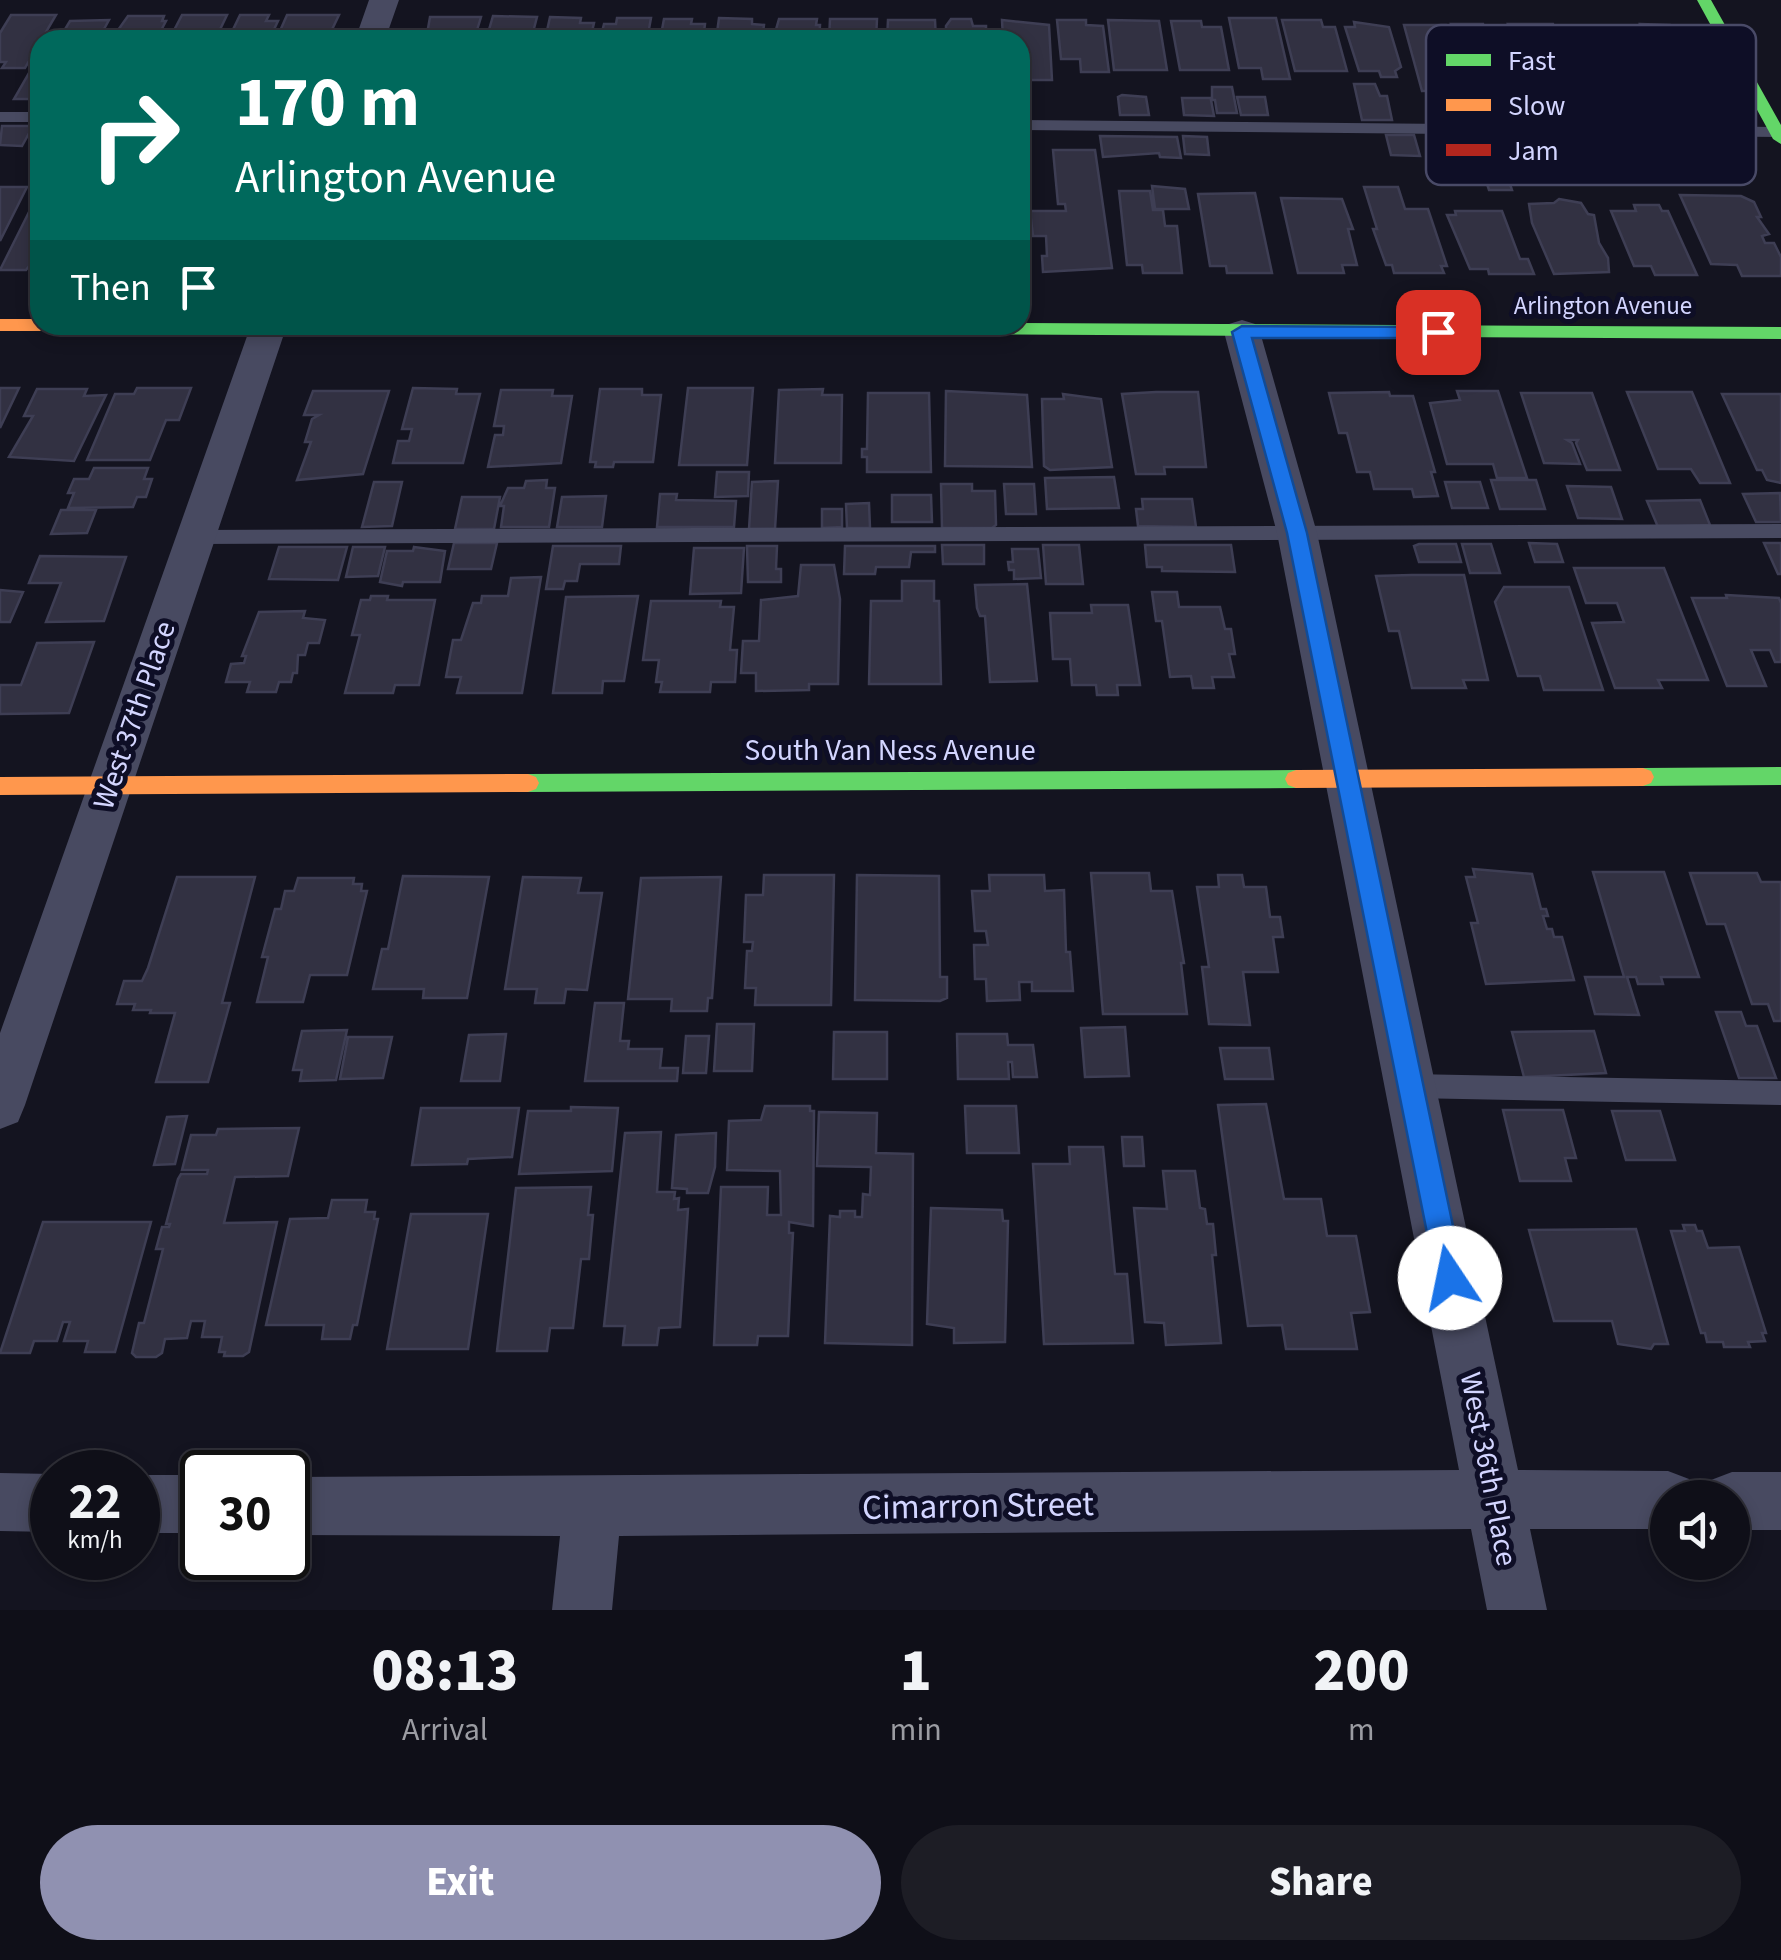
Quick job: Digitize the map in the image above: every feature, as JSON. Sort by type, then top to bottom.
[{"type":"street","points":[[374,30],[384,0]]},
{"type":"street","points":[[1704,0],[1718,25]]},
{"type":"street","points":[[1756,92],[1780,134]]},
{"type":"street","points":[[0,325],[30,325]]},
{"type":"street","name":"Arlington Avenue","points":[[1030,330],[1781,333]]},
{"type":"street","name":"West 36th Place","points":[[1242,332],[1297,533],[1517,1610]]},
{"type":"street","name":"West 37th Place","points":[[1,1099],[266,335]]},
{"type":"street","name":"South Van Ness Avenue","points":[[0,786],[1781,776]]},
{"type":"street","name":"Cimarron Street","points":[[310,1506],[592,1509],[1494,1498],[1650,1500]]},
{"type":"street","points":[[1750,1501],[1781,1501]]},
{"type":"street","points":[[0,1502],[30,1502]]},
{"type":"street","points":[[582,1610],[592,1509]]},
{"type":"lane","points":[[0,116],[30,117]]},
{"type":"lane","points":[[1030,125],[1426,130]]},
{"type":"lane","points":[[196,537],[1781,531]]},
{"type":"lane","points":[[1411,1086],[1781,1093]]},
{"type":"building","points":[[11,15],[56,15],[47,30],[30,30],[30,59],[25,68],[2,68],[6,62],[0,62],[0,33]]},
{"type":"building","points":[[182,15],[227,15],[220,30],[174,30]]},
{"type":"building","points":[[240,15],[269,15],[266,21],[278,21],[274,30],[233,30]]},
{"type":"building","points":[[287,15],[339,15],[332,30],[280,30]]},
{"type":"building","points":[[128,16],[164,16],[162,21],[166,21],[161,30],[118,30]]},
{"type":"building","points":[[493,16],[537,17],[534,30],[489,30]]},
{"type":"building","points":[[430,17],[481,17],[477,30],[428,30]]},
{"type":"building","points":[[550,17],[581,18],[580,23],[594,23],[592,30],[547,30]]},
{"type":"building","points":[[617,18],[651,18],[649,30],[602,30],[604,24],[616,24]]},
{"type":"building","points":[[719,18],[752,19],[752,24],[764,25],[763,30],[717,30]]},
{"type":"building","points":[[1229,18],[1276,18],[1290,79],[1263,79],[1261,68],[1239,68]]},
{"type":"building","points":[[664,19],[692,19],[691,24],[705,24],[704,30],[662,30]]},
{"type":"building","points":[[779,19],[817,19],[816,25],[820,25],[820,30],[776,30]]},
{"type":"building","points":[[830,19],[877,19],[876,30],[829,30]]},
{"type":"building","points":[[951,19],[971,19],[973,26],[986,26],[986,30],[946,30]]},
{"type":"building","points":[[109,20],[104,30],[65,30],[70,21]]},
{"type":"building","points":[[888,20],[935,20],[936,30],[888,30]]},
{"type":"building","points":[[1002,20],[1049,25],[1052,80],[1030,80],[1030,30],[1002,30]]},
{"type":"building","points":[[1057,20],[1086,20],[1086,25],[1103,26],[1109,72],[1081,72],[1080,59],[1061,59]]},
{"type":"building","points":[[1108,20],[1159,21],[1167,70],[1114,70]]},
{"type":"building","points":[[1282,20],[1321,20],[1323,27],[1335,27],[1347,71],[1295,71]]},
{"type":"building","points":[[1171,21],[1201,21],[1202,27],[1221,27],[1229,70],[1180,70]]},
{"type":"building","points":[[1354,22],[1389,27],[1401,67],[1395,71],[1397,77],[1381,77],[1379,71],[1359,71],[1345,27],[1355,27]]},
{"type":"building","points":[[1404,25],[1426,25],[1426,91],[1422,91]]},
{"type":"building","points":[[30,71],[30,99],[14,99]]},
{"type":"building","points":[[1354,84],[1375,84],[1380,96],[1387,96],[1392,120],[1362,120]]},
{"type":"building","points":[[1212,87],[1232,87],[1237,113],[1217,113],[1215,100],[1211,100],[1214,116],[1184,115],[1182,98],[1212,98]]},
{"type":"building","points":[[1118,97],[1146,97],[1149,115],[1120,115]]},
{"type":"building","points":[[1237,97],[1265,97],[1268,115],[1241,115]]},
{"type":"building","points":[[2,126],[30,126],[22,146],[0,145]]},
{"type":"building","points":[[1386,135],[1414,135],[1420,156],[1391,155]]},
{"type":"building","points":[[1100,136],[1177,137],[1181,158],[1160,157],[1159,153],[1103,157]]},
{"type":"building","points":[[1183,136],[1207,137],[1209,155],[1185,154]]},
{"type":"building","points":[[1053,150],[1095,150],[1112,268],[1043,272],[1046,236],[1033,236],[1030,211],[1066,211],[1065,204],[1058,204]]},
{"type":"building","points":[[1487,185],[1510,185],[1512,190],[1489,190]]},
{"type":"building","points":[[1152,186],[1185,189],[1189,209],[1155,209]]},
{"type":"building","points":[[0,187],[27,187],[0,241]]},
{"type":"building","points":[[1364,187],[1398,187],[1405,209],[1428,209],[1447,266],[1441,266],[1444,273],[1394,273],[1392,265],[1386,265]]},
{"type":"building","points":[[1119,191],[1150,191],[1153,210],[1163,210],[1165,226],[1177,226],[1182,273],[1143,273],[1142,265],[1127,265]]},
{"type":"building","points":[[1255,193],[1272,273],[1227,273],[1226,266],[1210,266],[1198,194]]},
{"type":"building","points":[[1680,195],[1741,196],[1754,202],[1761,217],[1757,217],[1769,234],[1762,236],[1765,243],[1774,243],[1781,257],[1781,276],[1742,276],[1737,265],[1711,264]]},
{"type":"building","points":[[1281,198],[1342,199],[1353,229],[1348,229],[1357,265],[1342,265],[1344,273],[1298,273]]},
{"type":"building","points":[[1559,199],[1581,203],[1588,214],[1594,215],[1609,272],[1554,274],[1532,223],[1529,204],[1554,203]]},
{"type":"building","points":[[1634,205],[1659,205],[1662,211],[1668,211],[1697,275],[1655,275],[1651,266],[1634,266],[1611,211],[1636,211]]},
{"type":"building","points":[[30,210],[30,265],[26,270],[0,270]]},
{"type":"building","points":[[1455,211],[1502,211],[1520,259],[1528,259],[1534,274],[1489,274],[1488,269],[1470,269],[1447,215],[1456,215]]},
{"type":"building","points":[[0,388],[19,388],[0,428]]},
{"type":"building","points":[[137,388],[191,388],[179,420],[166,420],[150,460],[87,460],[115,394],[134,394]]},
{"type":"building","points":[[413,388],[480,394],[463,463],[393,463],[398,441],[409,441],[412,429],[402,429]]},
{"type":"building","points":[[688,388],[753,388],[747,465],[679,465]]},
{"type":"building","points":[[37,389],[87,389],[84,396],[106,395],[74,461],[9,457],[33,416],[24,416]]},
{"type":"building","points":[[600,389],[642,389],[642,395],[661,395],[653,462],[614,462],[613,467],[595,467],[596,462],[590,462]]},
{"type":"building","points":[[823,389],[822,395],[842,395],[841,463],[775,463],[779,390]]},
{"type":"building","points":[[501,390],[553,390],[552,396],[572,396],[561,463],[488,467],[495,435],[503,435],[504,426],[494,426]]},
{"type":"building","points":[[313,391],[389,391],[363,474],[297,480],[311,442],[305,442],[312,419],[319,415],[304,415]]},
{"type":"building","points":[[946,391],[1027,395],[1032,467],[945,466]]},
{"type":"building","points":[[1457,391],[1498,391],[1527,478],[1497,478],[1493,464],[1447,464],[1430,403],[1460,400]]},
{"type":"building","points":[[1198,392],[1206,467],[1164,467],[1165,474],[1136,474],[1122,394]]},
{"type":"building","points":[[1389,392],[1390,396],[1413,396],[1438,496],[1414,497],[1412,489],[1374,489],[1370,472],[1357,472],[1347,433],[1339,433],[1329,393]]},
{"type":"building","points":[[1627,392],[1692,392],[1730,483],[1700,483],[1691,469],[1658,469]]},
{"type":"building","points":[[868,393],[929,393],[931,472],[867,472],[867,457],[862,457],[862,449],[867,449]]},
{"type":"building","points":[[1521,393],[1592,393],[1620,470],[1587,470],[1578,440],[1567,440],[1580,464],[1544,463]]},
{"type":"building","points":[[1063,394],[1101,399],[1112,467],[1050,470],[1044,466],[1042,399],[1064,399]]},
{"type":"building","points":[[1722,394],[1781,394],[1781,483],[1767,480],[1762,470],[1757,470]]},
{"type":"building","points":[[94,468],[148,468],[144,479],[152,479],[146,497],[137,497],[133,507],[68,508],[74,493],[68,493],[74,479],[89,479]]},
{"type":"building","points":[[717,472],[749,472],[748,496],[715,497]]},
{"type":"building","points":[[1114,477],[1119,508],[1047,509],[1045,478]]},
{"type":"building","points":[[547,480],[546,488],[555,488],[549,527],[501,527],[504,506],[500,506],[508,488],[524,488],[526,481]]},
{"type":"building","points":[[1491,480],[1536,480],[1545,509],[1500,509]]},
{"type":"building","points":[[778,481],[775,529],[749,529],[752,482]]},
{"type":"building","points":[[374,482],[402,482],[392,526],[362,527]]},
{"type":"building","points":[[1445,482],[1480,482],[1488,508],[1452,508]]},
{"type":"building","points":[[941,484],[972,484],[972,491],[995,491],[996,525],[942,528]]},
{"type":"building","points":[[1004,484],[1034,484],[1036,514],[1006,514]]},
{"type":"building","points":[[1567,486],[1611,487],[1622,519],[1578,518]]},
{"type":"building","points":[[1780,493],[1781,522],[1756,522],[1743,494]]},
{"type":"building","points":[[660,494],[677,494],[676,500],[736,501],[734,527],[657,527]]},
{"type":"building","points":[[892,495],[931,495],[932,522],[892,522]]},
{"type":"building","points":[[606,496],[602,527],[557,527],[562,497]]},
{"type":"building","points":[[462,497],[500,497],[494,529],[455,529]]},
{"type":"building","points":[[1142,499],[1192,499],[1196,527],[1138,526],[1136,509],[1143,509]]},
{"type":"building","points":[[1700,500],[1710,525],[1658,527],[1647,501]]},
{"type":"building","points":[[869,503],[870,528],[847,528],[846,504]]},
{"type":"building","points":[[822,509],[842,509],[842,527],[822,528]]},
{"type":"building","points":[[61,510],[96,510],[87,533],[51,534]]},
{"type":"building","points":[[454,543],[497,543],[491,569],[448,569]]},
{"type":"building","points":[[1529,543],[1557,544],[1563,562],[1535,562]]},
{"type":"building","points":[[1764,543],[1781,543],[1781,574],[1778,574]]},
{"type":"building","points":[[1456,544],[1461,562],[1419,562],[1414,546]]},
{"type":"building","points":[[1462,544],[1491,544],[1500,573],[1470,573]]},
{"type":"building","points":[[942,545],[984,545],[984,564],[943,564]]},
{"type":"building","points":[[1043,545],[1079,545],[1083,584],[1046,584]]},
{"type":"building","points":[[1145,545],[1231,545],[1235,572],[1162,571],[1162,567],[1147,567]]},
{"type":"building","points":[[553,546],[621,546],[619,564],[580,564],[577,581],[565,581],[563,589],[546,589]]},
{"type":"building","points":[[747,546],[777,546],[776,569],[781,569],[781,582],[748,582]]},
{"type":"building","points":[[845,546],[935,546],[935,552],[911,552],[909,567],[876,567],[875,574],[844,574]]},
{"type":"building","points":[[279,547],[347,547],[338,580],[269,579]]},
{"type":"building","points":[[353,547],[385,547],[378,576],[346,577]]},
{"type":"building","points":[[414,547],[445,551],[440,582],[403,582],[402,586],[380,582],[387,551],[413,551]]},
{"type":"building","points":[[694,548],[744,548],[741,593],[690,594]]},
{"type":"building","points":[[1012,549],[1038,549],[1041,578],[1014,579],[1008,562],[1013,562]]},
{"type":"building","points":[[40,556],[126,557],[104,621],[46,622],[61,583],[29,583]]},
{"type":"building","points":[[801,565],[834,565],[840,599],[838,684],[809,684],[809,690],[756,691],[756,673],[741,673],[743,641],[759,641],[761,600],[798,596]]},
{"type":"building","points":[[1574,568],[1664,568],[1708,680],[1658,680],[1662,688],[1615,688],[1592,623],[1624,622],[1617,603],[1586,603]]},
{"type":"building","points":[[1464,575],[1488,680],[1463,680],[1466,688],[1412,688],[1399,631],[1389,631],[1376,576]]},
{"type":"building","points":[[541,577],[522,693],[457,693],[461,677],[446,677],[453,640],[461,640],[473,603],[481,603],[482,596],[508,596],[511,578]]},
{"type":"building","points":[[902,581],[934,581],[934,601],[939,601],[941,684],[869,684],[871,601],[902,601]]},
{"type":"building","points":[[1027,584],[1037,681],[990,682],[985,616],[980,616],[977,608],[975,585]]},
{"type":"building","points":[[1504,587],[1569,587],[1603,690],[1544,690],[1540,676],[1518,676],[1495,602]]},
{"type":"building","points":[[0,590],[23,592],[10,622],[0,622]]},
{"type":"building","points":[[1152,592],[1177,592],[1179,607],[1220,607],[1225,629],[1231,629],[1235,654],[1229,654],[1234,677],[1212,677],[1214,688],[1193,688],[1191,676],[1170,677],[1162,621],[1156,621]]},
{"type":"building","points":[[1726,595],[1779,598],[1781,662],[1775,662],[1770,650],[1751,650],[1766,686],[1727,686],[1692,598],[1727,598]]},
{"type":"building","points":[[371,596],[435,600],[419,685],[395,685],[393,693],[345,693],[360,635],[352,635],[361,600],[370,600]]},
{"type":"building","points":[[638,596],[624,681],[603,681],[602,693],[553,693],[566,597]]},
{"type":"building","points":[[651,601],[721,601],[720,607],[734,607],[730,650],[737,650],[735,682],[711,682],[710,692],[660,692],[662,682],[656,682],[659,660],[643,660]]},
{"type":"building","points":[[1091,605],[1128,605],[1140,685],[1117,685],[1118,695],[1097,695],[1096,685],[1072,685],[1070,659],[1053,659],[1050,613],[1092,613]]},
{"type":"building","points":[[305,611],[303,618],[325,620],[319,643],[308,643],[305,655],[298,655],[297,673],[293,673],[291,682],[279,682],[276,692],[247,692],[250,682],[226,682],[231,664],[244,663],[246,656],[242,656],[259,612]]},
{"type":"building","points":[[94,642],[69,713],[0,714],[0,685],[21,685],[37,643]]},
{"type":"building","points":[[1473,869],[1532,874],[1541,909],[1546,909],[1548,916],[1543,916],[1547,929],[1552,929],[1554,937],[1562,937],[1574,980],[1486,984],[1471,923],[1478,923],[1466,877],[1475,877]]},
{"type":"building","points":[[1593,872],[1664,872],[1699,977],[1661,977],[1663,984],[1638,984],[1636,977],[1627,977],[1639,1015],[1595,1014],[1585,977],[1624,977]]},
{"type":"building","points":[[1091,873],[1149,873],[1151,891],[1172,891],[1184,963],[1187,1014],[1103,1014]]},
{"type":"building","points":[[1690,873],[1757,873],[1761,882],[1781,882],[1781,1021],[1774,1021],[1768,1004],[1752,1004],[1725,924],[1707,924]]},
{"type":"building","points":[[764,875],[834,875],[831,1005],[755,1005],[756,988],[745,988],[747,951],[752,951],[753,942],[744,942],[746,895],[763,895]]},
{"type":"building","points":[[857,875],[939,876],[940,977],[947,977],[947,998],[855,1000]]},
{"type":"building","points":[[989,875],[1044,875],[1045,891],[1064,890],[1066,952],[1070,952],[1073,991],[1032,991],[1032,982],[1019,982],[1020,1000],[987,1001],[986,979],[975,979],[974,945],[988,945],[986,931],[975,931],[972,891],[990,891]]},
{"type":"building","points":[[1218,875],[1242,875],[1244,887],[1266,887],[1270,917],[1280,917],[1283,937],[1273,937],[1278,972],[1243,972],[1250,1025],[1209,1024],[1202,967],[1209,967],[1197,887],[1219,887]]},
{"type":"building","points":[[403,876],[489,877],[467,998],[423,998],[424,989],[373,989],[382,949],[388,949]]},
{"type":"building","points":[[177,877],[255,877],[222,1003],[230,1003],[208,1082],[156,1082],[175,1013],[150,1013],[151,1010],[133,1010],[135,1004],[117,1004],[124,981],[142,981]]},
{"type":"building","points":[[523,877],[581,878],[578,893],[602,893],[587,990],[566,989],[564,1003],[535,1003],[537,989],[505,989]]},
{"type":"building","points":[[721,877],[712,998],[708,998],[707,1011],[671,1011],[672,999],[628,999],[641,878]]},
{"type":"building","points":[[298,878],[354,878],[353,884],[362,884],[361,891],[367,891],[347,975],[310,975],[303,1002],[257,1002],[268,957],[262,957],[275,909],[281,909],[285,891],[294,891]]},
{"type":"building","points":[[595,1003],[624,1003],[620,1041],[629,1041],[628,1049],[662,1049],[660,1068],[678,1068],[677,1081],[585,1081]]},
{"type":"building","points":[[1716,1012],[1741,1012],[1746,1026],[1757,1026],[1776,1078],[1739,1078]]},
{"type":"building","points":[[717,1024],[754,1024],[752,1071],[714,1071]]},
{"type":"building","points":[[1125,1027],[1129,1076],[1085,1077],[1081,1028]]},
{"type":"building","points":[[347,1030],[336,1080],[300,1081],[302,1070],[293,1070],[302,1031]]},
{"type":"building","points":[[1594,1031],[1606,1073],[1524,1077],[1512,1032]]},
{"type":"building","points":[[834,1032],[887,1032],[887,1079],[833,1079]]},
{"type":"building","points":[[506,1034],[500,1081],[461,1081],[469,1035]]},
{"type":"building","points":[[957,1034],[1007,1034],[1008,1045],[1033,1045],[1037,1077],[1013,1077],[1012,1062],[1008,1062],[1009,1079],[958,1079]]},
{"type":"building","points":[[686,1036],[709,1036],[706,1073],[683,1073]]},
{"type":"building","points":[[348,1037],[392,1037],[383,1078],[340,1079]]},
{"type":"building","points":[[1220,1048],[1269,1048],[1273,1079],[1225,1079]]},
{"type":"building","points":[[1266,1104],[1284,1199],[1321,1199],[1327,1236],[1356,1236],[1370,1312],[1351,1313],[1357,1349],[1286,1349],[1282,1325],[1248,1326],[1218,1105]]},
{"type":"building","points":[[765,1106],[810,1106],[810,1111],[814,1111],[813,1226],[789,1222],[789,1233],[793,1233],[788,1336],[758,1336],[757,1345],[714,1345],[721,1187],[768,1187],[767,1215],[781,1215],[780,1171],[727,1170],[729,1121],[761,1120]]},
{"type":"building","points":[[965,1106],[1016,1106],[1019,1153],[967,1153]]},
{"type":"building","points":[[571,1107],[618,1108],[612,1171],[519,1174],[528,1111],[571,1111]]},
{"type":"building","points":[[421,1108],[519,1108],[512,1157],[468,1159],[467,1164],[412,1165]]},
{"type":"building","points":[[1503,1110],[1563,1110],[1576,1158],[1565,1158],[1571,1181],[1520,1181]]},
{"type":"building","points":[[1612,1111],[1660,1111],[1675,1160],[1626,1160]]},
{"type":"building","points":[[819,1112],[877,1113],[876,1153],[913,1154],[912,1345],[825,1343],[830,1216],[855,1211],[855,1217],[862,1217],[863,1194],[870,1195],[871,1167],[817,1166]]},
{"type":"building","points":[[187,1116],[175,1164],[154,1165],[167,1117]]},
{"type":"building","points":[[299,1128],[288,1176],[235,1177],[224,1223],[277,1222],[249,1352],[243,1356],[224,1356],[225,1352],[219,1352],[222,1337],[202,1337],[205,1321],[191,1321],[187,1338],[165,1339],[162,1353],[156,1357],[136,1357],[132,1353],[139,1323],[144,1323],[163,1249],[156,1249],[162,1227],[170,1224],[166,1224],[178,1179],[181,1174],[207,1174],[208,1170],[182,1170],[191,1135],[216,1135],[218,1129]]},
{"type":"building","points":[[661,1132],[657,1192],[675,1192],[678,1210],[688,1209],[680,1327],[659,1328],[657,1345],[623,1345],[625,1326],[604,1326],[625,1133]]},
{"type":"building","points":[[716,1133],[715,1167],[708,1193],[672,1188],[676,1135]]},
{"type":"building","points":[[1122,1137],[1142,1137],[1144,1166],[1124,1166]]},
{"type":"building","points":[[1069,1147],[1103,1147],[1115,1274],[1127,1274],[1133,1343],[1044,1344],[1033,1164],[1070,1164]]},
{"type":"building","points":[[1163,1171],[1195,1171],[1200,1208],[1205,1209],[1207,1224],[1213,1224],[1216,1255],[1212,1255],[1221,1343],[1166,1345],[1164,1323],[1145,1322],[1134,1208],[1167,1209]]},
{"type":"building","points":[[591,1187],[589,1259],[581,1259],[573,1328],[550,1328],[547,1351],[497,1351],[516,1188]]},
{"type":"building","points":[[332,1200],[367,1200],[365,1212],[375,1212],[374,1219],[378,1219],[357,1325],[353,1325],[350,1339],[322,1339],[324,1325],[266,1325],[290,1219],[328,1218]]},
{"type":"building","points":[[931,1208],[1002,1210],[1003,1221],[1008,1221],[1005,1342],[954,1343],[954,1328],[927,1324]]},
{"type":"building","points":[[411,1214],[488,1214],[468,1349],[387,1349]]},
{"type":"building","points":[[43,1222],[151,1222],[115,1352],[85,1352],[88,1341],[64,1341],[70,1322],[63,1322],[57,1341],[34,1341],[30,1353],[0,1353]]},
{"type":"building","points":[[1683,1225],[1695,1225],[1697,1231],[1702,1231],[1708,1248],[1739,1247],[1766,1333],[1762,1333],[1765,1341],[1748,1342],[1750,1347],[1724,1347],[1723,1342],[1707,1342],[1671,1231],[1685,1231]]},
{"type":"building","points":[[1636,1229],[1668,1344],[1654,1344],[1651,1349],[1618,1344],[1612,1321],[1554,1321],[1529,1230]]},
{"type":"traffic: fast","points":[[1704,0],[1718,25]]},
{"type":"traffic: fast","points":[[1756,94],[1781,139]]},
{"type":"traffic: fast","points":[[1030,329],[1781,333]]},
{"type":"traffic: fast","points":[[1643,777],[1781,776]]},
{"type":"traffic: fast","points":[[528,783],[1296,779]]},
{"type":"traffic: slow","points":[[0,325],[30,325]]},
{"type":"traffic: slow","points":[[1296,779],[1643,777]]},
{"type":"traffic: slow","points":[[0,786],[528,783]]},
{"type":"route","points":[[1438,332],[1242,332],[1297,533],[1450,1278]]}]
